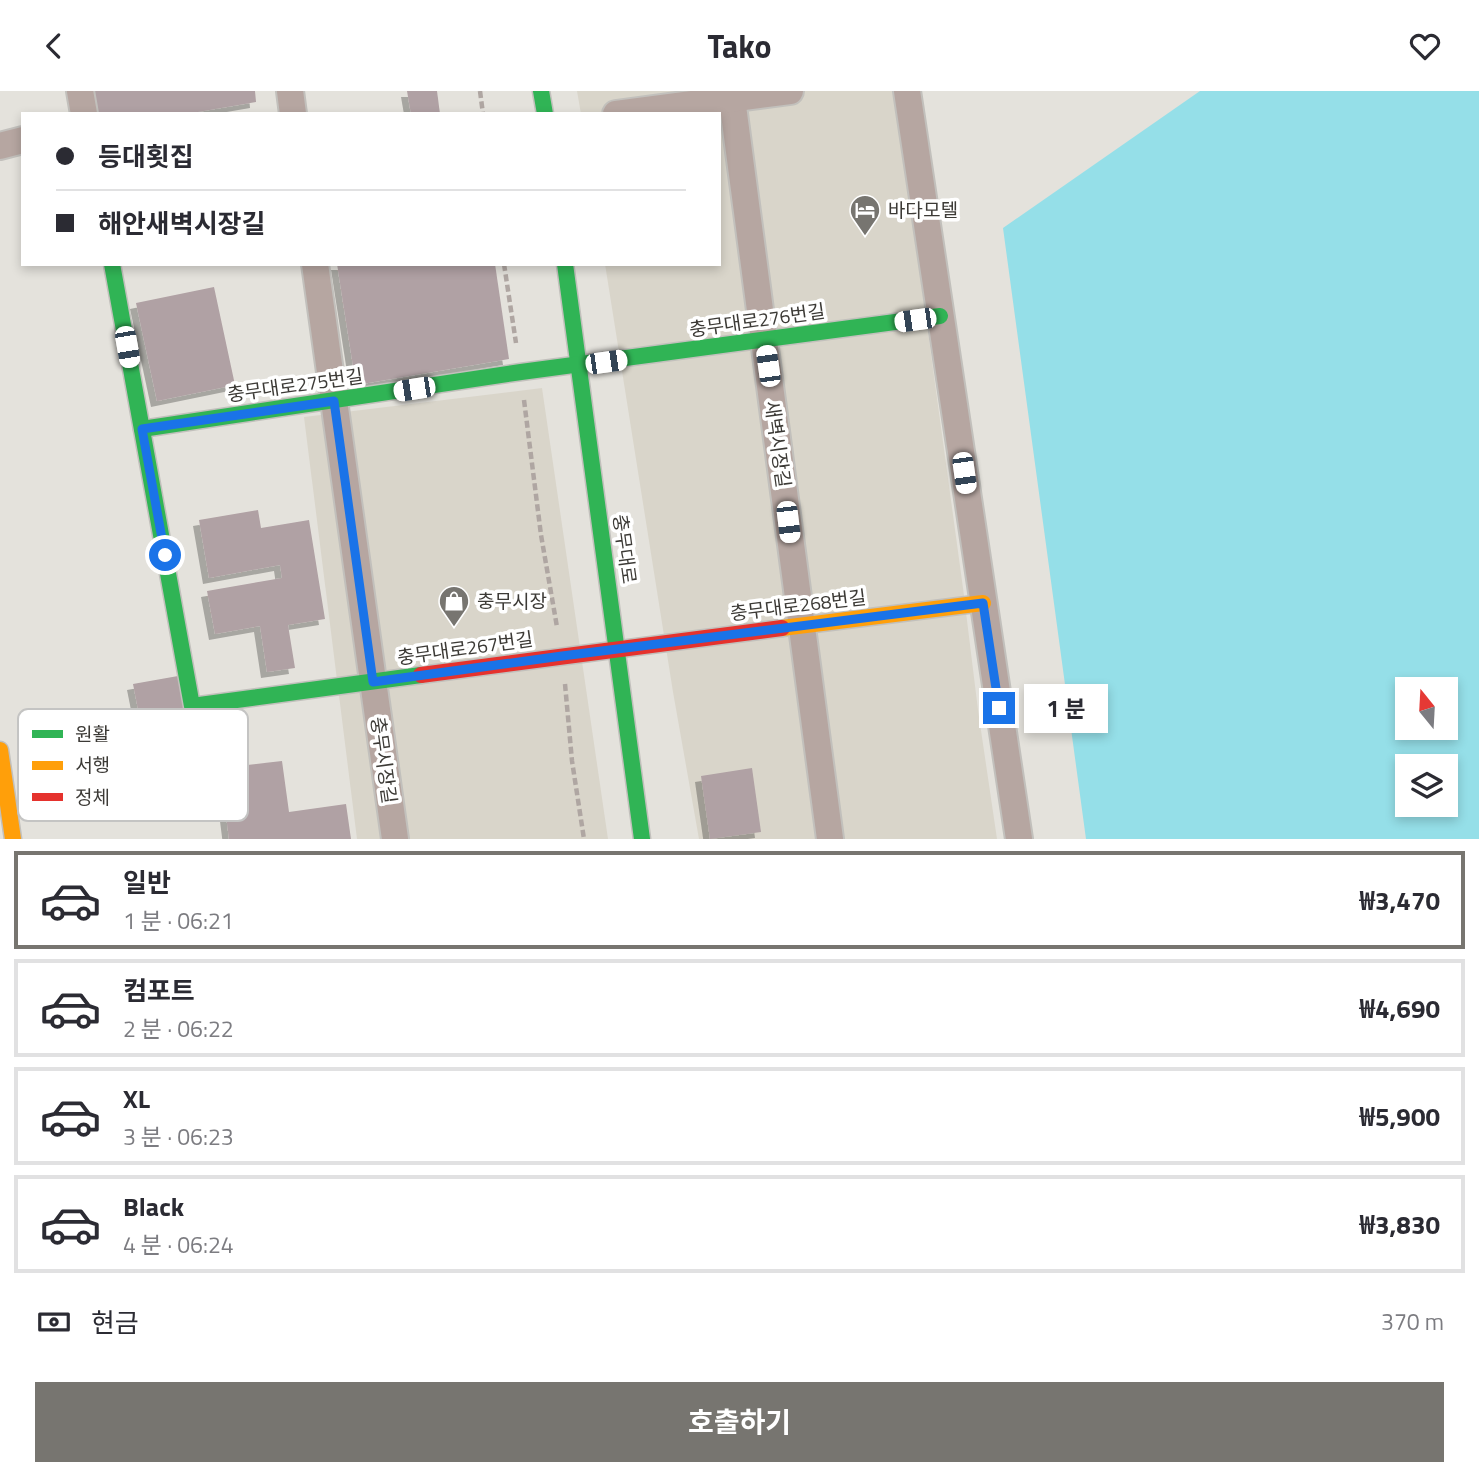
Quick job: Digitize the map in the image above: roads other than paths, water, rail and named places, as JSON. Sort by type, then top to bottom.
[{"type":"street","points":[[80,91],[84,112]]},
{"type":"street","points":[[290,91],[293,112]]},
{"type":"street","points":[[541,91],[545,112]]},
{"type":"street","points":[[628,112],[732,95],[790,91]]},
{"type":"street","points":[[907,91],[1019,839]]},
{"type":"street","name":"새벽시장길","points":[[732,95],[830,839]]},
{"type":"street","points":[[0,146],[21,141]]},
{"type":"street","points":[[112,266],[142,429]]},
{"type":"street","name":"충무시장길","points":[[315,266],[396,839]]},
{"type":"street","name":"충무대로","points":[[565,266],[642,839]]},
{"type":"street","name":"충무대로276번길","points":[[579,366],[940,316]]},
{"type":"street","name":"충무대로275번길","points":[[142,429],[521,372],[579,366]]},
{"type":"street","name":"충무대로267번길","points":[[142,429],[192,706],[618,650]]},
{"type":"street","name":"충무대로268번길","points":[[618,650],[983,603]]},
{"type":"street","points":[[0,750],[13,839]]},
{"type":"water","points":[[1200,91],[1479,91],[1479,839],[1086,839],[1003,228]]},
{"type":"place","name":"바다모텔","points":[[865,237]]},
{"type":"place","name":"충무시장","points":[[454,628]]}]
